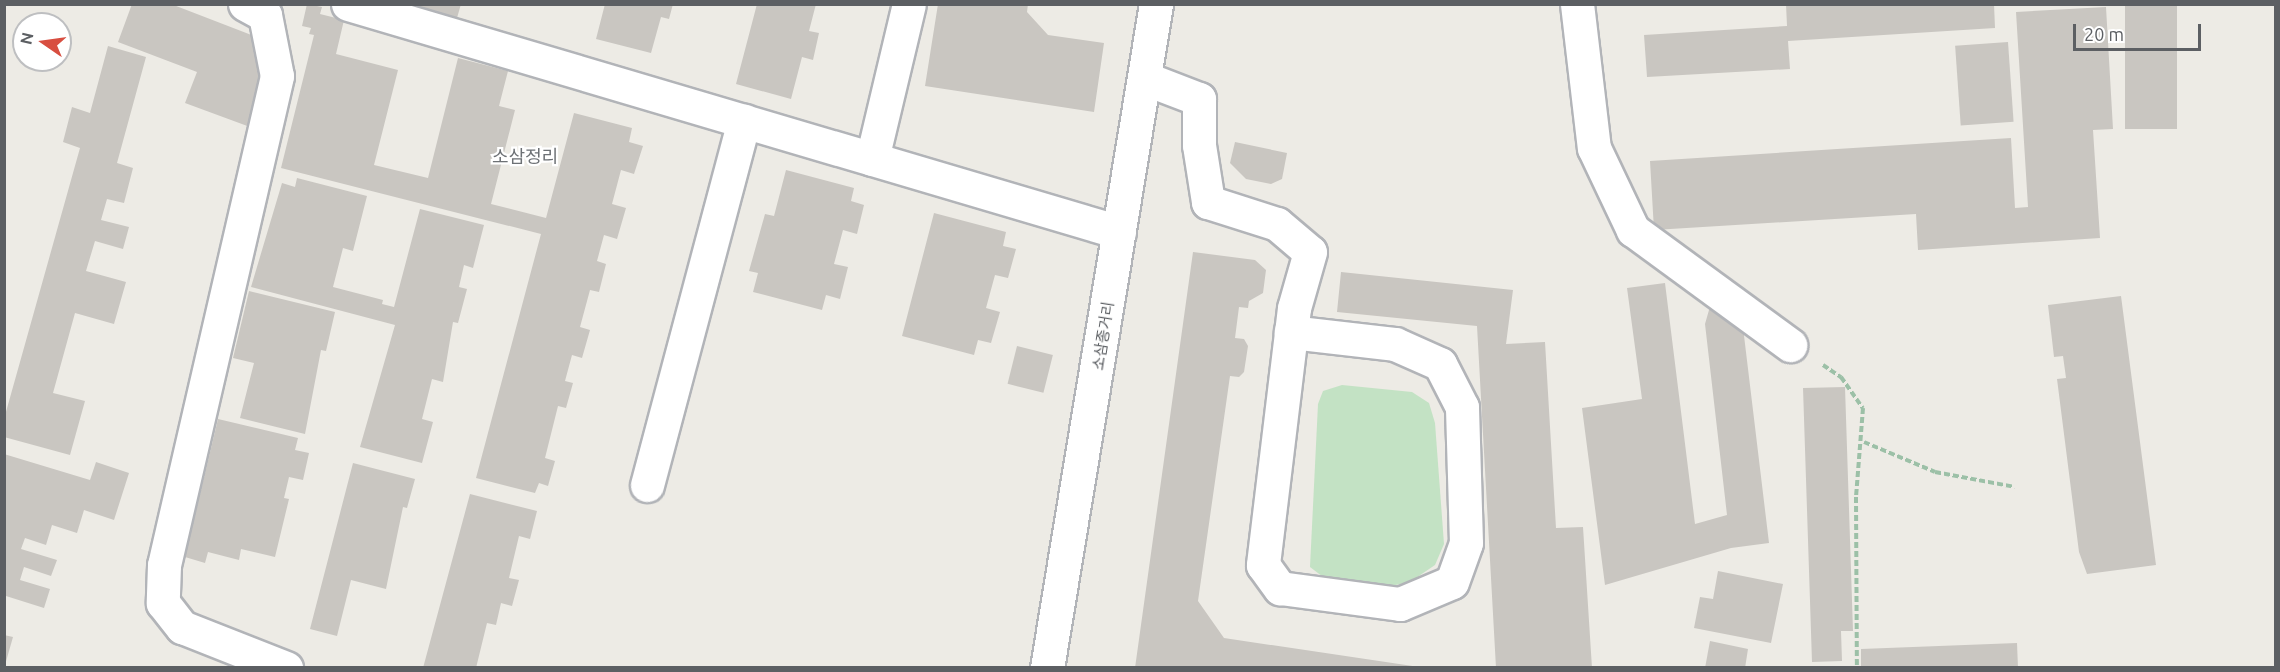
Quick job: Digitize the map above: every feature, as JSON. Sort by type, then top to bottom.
[{"type":"street","points":[[348,4],[1119,232]]},
{"type":"street","points":[[872,159],[909,4]]},
{"type":"street","name":"소삼종거리","points":[[1047,668],[1156,4]]},
{"type":"street","points":[[1577,4],[1594,148],[1633,230],[1790,345]]},
{"type":"street","points":[[262,8],[277,76],[165,565],[163,603],[182,627],[286,668]]},
{"type":"street","points":[[1144,78],[1198,99],[1199,145],[1208,202],[1277,224],[1310,252],[1291,333],[1263,565],[1280,588],[1400,604],[1452,582],[1466,543],[1462,407],[1440,364],[1395,344],[1291,333]]},
{"type":"street","points":[[646,485],[744,121]]},
{"type":"path","points":[[1790,345],[1841,377],[1863,408],[1864,442],[1856,497],[1857,668]]},
{"type":"path","points":[[1864,442],[1935,472],[2014,487]]},
{"type":"green space","points":[[1342,385],[1412,392],[1429,403],[1435,423],[1444,544],[1435,565],[1410,582],[1381,588],[1331,583],[1310,567],[1318,404],[1323,391]]},
{"type":"building","points":[[132,4],[171,4],[254,36],[268,77],[250,127],[185,103],[197,72],[118,42]]},
{"type":"building","points":[[307,4],[322,7],[320,14],[344,20],[336,54],[398,70],[374,165],[428,178],[458,58],[508,71],[499,106],[515,110],[491,204],[546,218],[574,113],[632,128],[629,142],[643,146],[634,174],[621,170],[612,204],[626,208],[617,239],[604,235],[597,261],[606,264],[599,292],[590,290],[580,327],[590,330],[582,358],[572,355],[565,381],[573,383],[566,408],[558,406],[545,458],[555,461],[548,486],[539,483],[535,493],[476,478],[541,234],[281,168],[314,35],[309,34],[311,28],[302,26]]},
{"type":"building","points":[[410,4],[461,4],[457,18]]},
{"type":"building","points":[[605,4],[673,4],[669,19],[661,17],[651,53],[596,39]]},
{"type":"building","points":[[757,4],[816,4],[809,31],[819,33],[813,60],[802,57],[791,99],[736,84]]},
{"type":"building","points":[[938,4],[1028,4],[1027,12],[1048,35],[1104,43],[1094,112],[925,86]]},
{"type":"building","points":[[1786,4],[1994,4],[1995,28],[1788,41],[1790,69],[1647,77],[1644,35],[1787,26]]},
{"type":"building","points":[[2125,4],[2177,4],[2177,129],[2125,129]]},
{"type":"building","points":[[2106,7],[2113,129],[2093,130],[2100,238],[1918,250],[1916,214],[1654,230],[1650,161],[2011,138],[2015,208],[2028,207],[2016,12]]},
{"type":"building","points":[[2008,42],[2014,122],[1961,126],[1955,46]]},
{"type":"building","points":[[108,46],[146,57],[117,163],[133,168],[124,203],[107,199],[101,220],[129,227],[123,249],[95,241],[86,271],[126,282],[114,324],[75,313],[53,393],[85,401],[70,455],[4,437],[4,419],[80,148],[63,142],[72,107],[90,113]]},
{"type":"building","points":[[1235,142],[1287,153],[1282,179],[1271,184],[1246,179],[1230,163]]},
{"type":"building","points":[[786,170],[854,188],[851,201],[864,205],[857,234],[843,230],[834,264],[848,267],[840,299],[826,295],[822,310],[753,292],[758,273],[749,271],[765,214],[774,216]]},
{"type":"building","points":[[297,178],[367,196],[353,251],[343,248],[333,287],[383,300],[382,304],[394,307],[420,209],[484,225],[473,268],[464,265],[459,287],[467,289],[458,323],[453,322],[443,382],[432,379],[422,419],[433,422],[422,463],[360,447],[395,325],[251,287],[282,183],[295,187]]},
{"type":"building","points":[[934,213],[1006,232],[1003,246],[1016,249],[1008,278],[995,275],[986,308],[1000,312],[991,343],[978,340],[974,355],[902,336]]},
{"type":"building","points":[[1193,252],[1255,260],[1266,270],[1263,293],[1249,301],[1248,308],[1239,307],[1235,338],[1244,339],[1248,346],[1244,372],[1239,377],[1230,376],[1198,601],[1224,638],[1426,668],[1135,668]]},
{"type":"building","points":[[1341,272],[1513,290],[1506,344],[1545,342],[1556,528],[1583,527],[1592,668],[1496,668],[1477,326],[1337,312]]},
{"type":"building","points":[[1665,283],[1695,524],[1727,515],[1705,324],[1713,296],[1742,319],[1769,543],[1731,548],[1605,585],[1582,408],[1642,399],[1627,288]]},
{"type":"building","points":[[249,291],[335,312],[326,351],[321,350],[305,434],[240,418],[254,363],[233,358]]},
{"type":"building","points":[[2121,296],[2156,565],[2087,574],[2079,552],[2057,379],[2066,378],[2063,356],[2054,357],[2048,305]]},
{"type":"building","points":[[1017,346],[1053,355],[1043,393],[1008,384]]},
{"type":"building","points":[[1845,387],[1853,631],[1841,631],[1842,661],[1812,662],[1803,388]]},
{"type":"building","points":[[218,419],[298,438],[295,450],[309,453],[303,480],[289,477],[284,498],[289,499],[275,557],[241,549],[239,560],[208,552],[205,563],[185,557]]},
{"type":"building","points":[[4,454],[90,480],[96,462],[129,473],[114,520],[84,510],[77,533],[52,525],[46,545],[25,538],[21,549],[57,560],[51,576],[24,567],[20,580],[50,589],[44,608],[6,596],[4,600]]},
{"type":"building","points":[[353,463],[415,479],[407,508],[403,507],[386,589],[351,580],[337,636],[310,629]]},
{"type":"building","points":[[470,494],[537,511],[530,539],[519,536],[509,578],[519,580],[512,606],[501,603],[496,625],[487,623],[476,668],[423,668]]},
{"type":"building","points":[[1718,571],[1783,584],[1771,643],[1694,628],[1700,597],[1713,599]]},
{"type":"building","points":[[4,635],[13,637],[5,665],[4,665]]},
{"type":"building","points":[[1710,641],[1748,649],[1745,668],[1705,668]]},
{"type":"building","points":[[2017,643],[2018,668],[1861,668],[1861,649]]},
{"type":"district","name":"소삼정리","points":[[525,156]]}]
